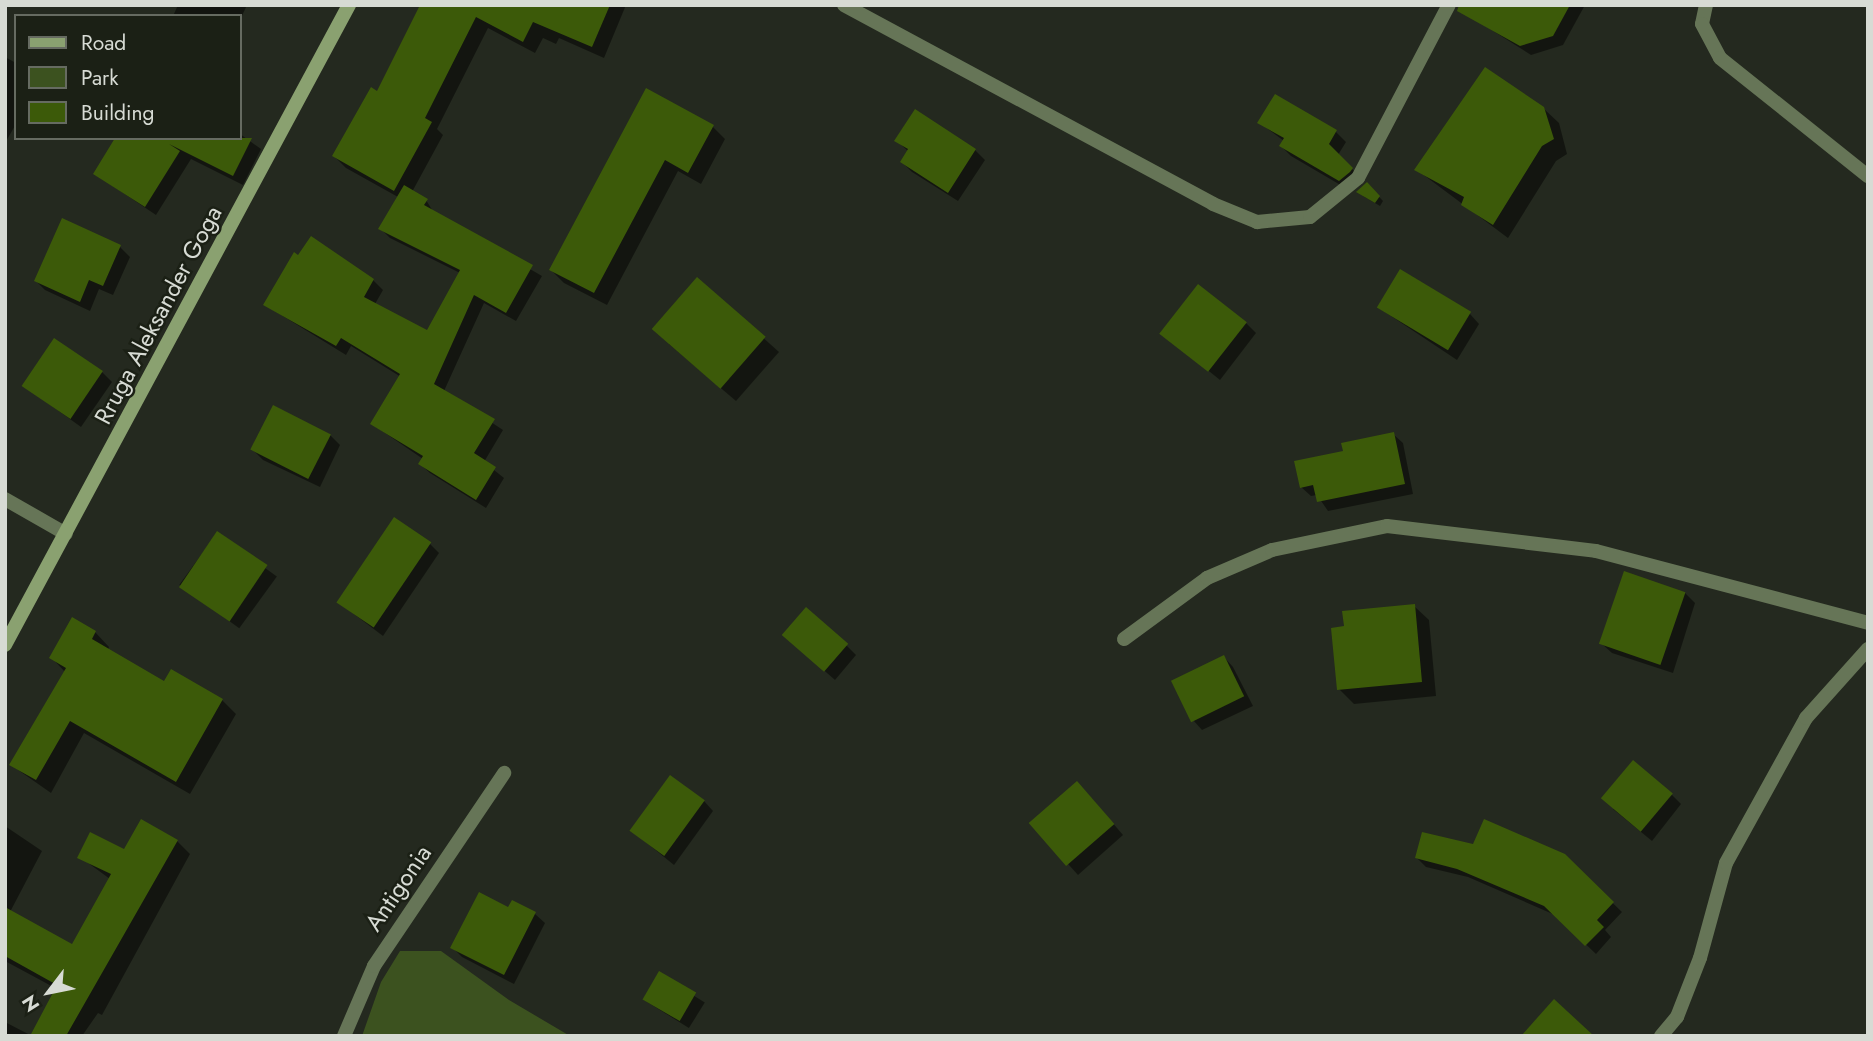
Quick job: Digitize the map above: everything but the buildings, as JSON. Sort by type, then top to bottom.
[{"type":"main road","name":"Rruga Aleksander Goga","points":[[5,645],[349,5]]},
{"type":"street","points":[[844,5],[1213,204],[1257,222],[1310,217],[1358,178],[1449,5]]},
{"type":"street","points":[[1706,5],[1702,24],[1720,58],[1868,176]]},
{"type":"street","points":[[5,499],[66,534]]},
{"type":"street","points":[[1124,639],[1207,578],[1272,550],[1387,526],[1596,551],[1868,623]]},
{"type":"street","points":[[1661,1036],[1676,1017],[1700,958],[1726,863],[1806,718],[1868,649]]},
{"type":"street","name":"Antigonia","points":[[344,1036],[374,966],[504,773]]},
{"type":"green space","points":[[400,951],[441,951],[509,1000],[570,1036],[362,1036],[381,982]]}]
